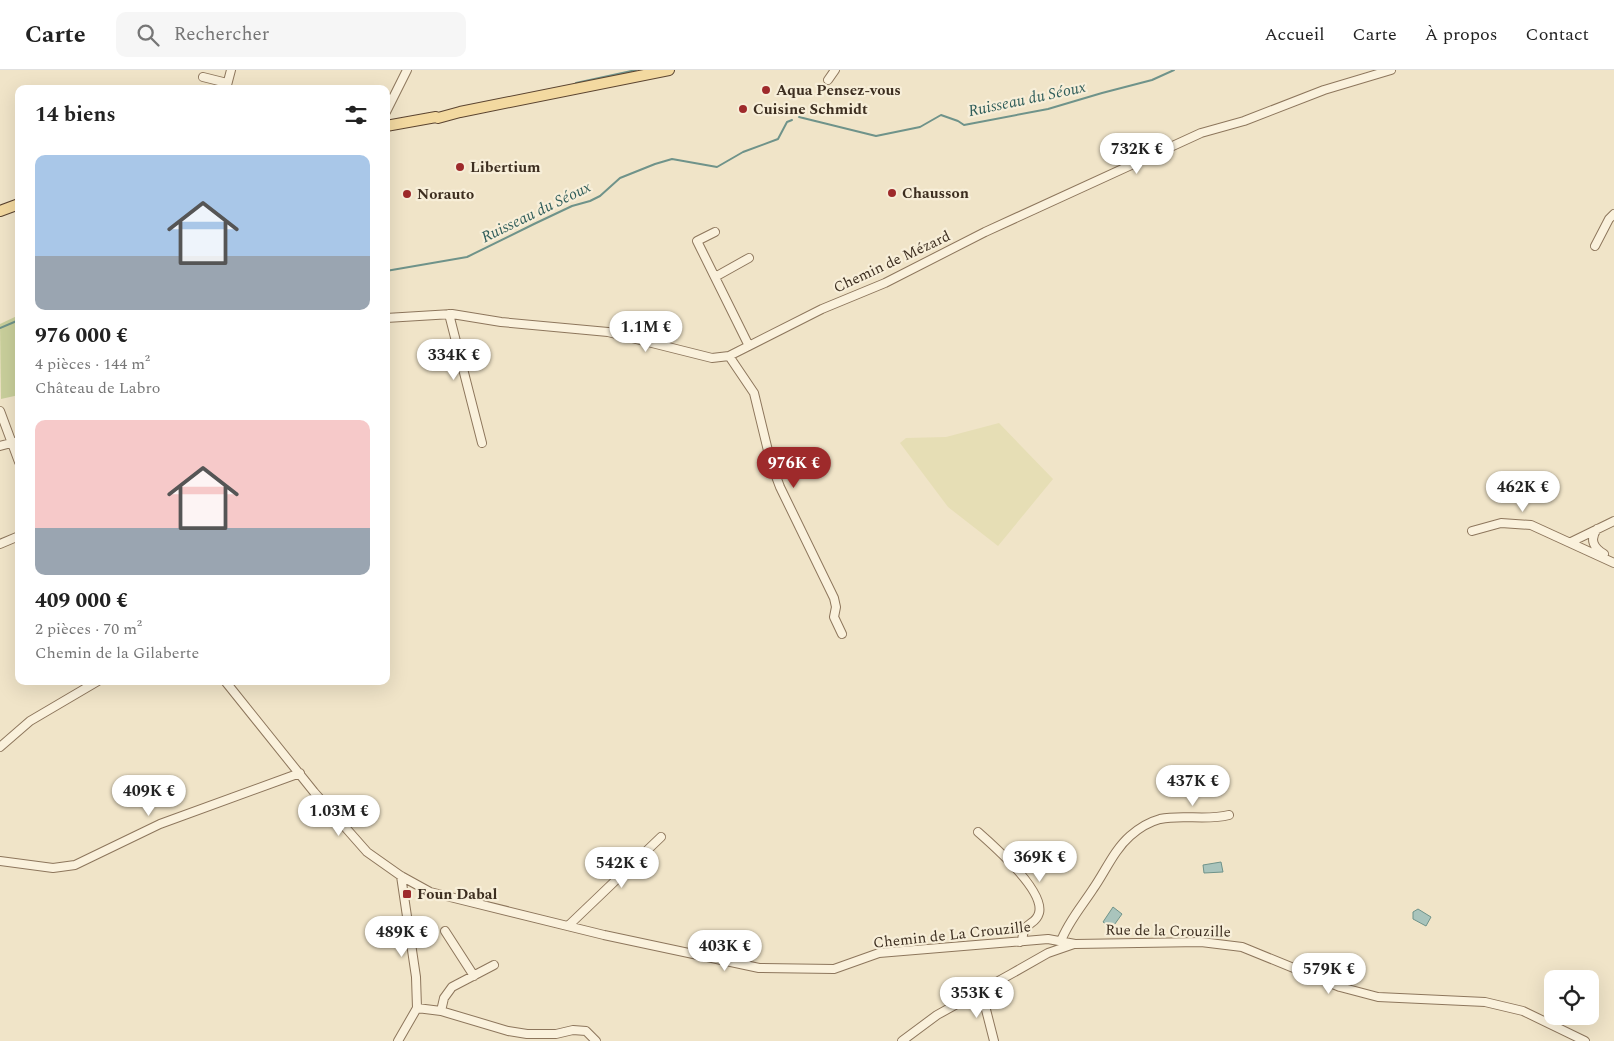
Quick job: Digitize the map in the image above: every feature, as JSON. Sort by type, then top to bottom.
[{"type":"main road","points":[[390,125],[438,118],[669,70]]},
{"type":"main road","points":[[0,211],[15,205]]},
{"type":"street","points":[[227,85],[231,70]]},
{"type":"street","points":[[390,104],[407,70]]},
{"type":"street","name":"Chemin de Mézard","points":[[390,318],[449,314],[500,322],[608,332],[712,358],[729,356],[822,309],[884,283],[985,232],[1202,133],[1244,121],[1324,90],[1391,70]]},
{"type":"street","points":[[204,77],[224,85]]},
{"type":"street","points":[[390,129],[413,121]]},
{"type":"street","points":[[1595,246],[1614,214]]},
{"type":"street","points":[[715,232],[697,242],[749,346]]},
{"type":"street","points":[[715,277],[749,258]]},
{"type":"street","points":[[449,314],[482,443]]},
{"type":"street","points":[[729,356],[754,393],[771,463],[780,487],[834,598],[836,607],[834,617],[842,634]]},
{"type":"street","points":[[0,411],[15,440]]},
{"type":"street","points":[[0,446],[15,442]]},
{"type":"street","points":[[1571,542],[1614,521]]},
{"type":"street","points":[[1472,531],[1501,523],[1532,525],[1614,562]]},
{"type":"street","points":[[1597,529],[1593,535],[1593,543],[1597,550],[1614,562]]},
{"type":"street","points":[[0,544],[15,538]]},
{"type":"street","points":[[0,747],[30,722],[91,685]]},
{"type":"street","name":"Chemin de La Crouzille","points":[[228,685],[314,792],[367,852],[401,876],[430,892],[568,926],[759,968],[834,969],[879,953],[1048,939],[1063,941]]},
{"type":"street","points":[[0,861],[53,868],[75,865],[160,824],[300,773]]},
{"type":"street","points":[[1063,941],[1068,926],[1122,844],[1136,831],[1144,826],[1173,817],[1207,819],[1229,815]]},
{"type":"street","points":[[978,832],[1014,865],[1038,899],[1040,912],[1036,920],[1023,931],[1022,941],[1020,942]]},
{"type":"street","points":[[568,926],[661,837]]},
{"type":"street","points":[[398,1041],[417,1008],[416,977],[401,876]]},
{"type":"street","points":[[445,931],[474,976]]},
{"type":"street","name":"Rue de la Crouzille","points":[[1063,941],[1075,944],[1202,942],[1242,947],[1340,988],[1378,996],[1485,1002],[1523,1011],[1585,1041]]},
{"type":"street","points":[[902,1041],[937,1016],[981,990],[1048,953],[1075,944]]},
{"type":"street","points":[[441,1011],[444,998],[452,987],[494,965]]},
{"type":"street","points":[[981,990],[994,1041]]},
{"type":"street","points":[[417,1008],[441,1011],[527,1037],[573,1030],[586,1031],[596,1041]]},
{"type":"shaded area","points":[[999,423],[1053,479],[998,546],[948,507],[900,443],[906,438],[946,437]]},
{"type":"green space","points":[[15,317],[15,396],[1,399],[0,324]]},
{"type":"water","points":[[1221,862],[1223,872],[1204,873],[1203,865]]},
{"type":"water","points":[[1113,907],[1122,914],[1112,928],[1103,922]]},
{"type":"water","points":[[1418,909],[1431,917],[1426,926],[1413,919],[1413,912]]},
{"type":"waterway","points":[[576,83],[636,70]]},
{"type":"waterway","name":"Ruisseau du Séoux","points":[[799,117],[876,136],[920,127],[941,115],[964,125],[1048,109],[1152,80],[1174,70]]},
{"type":"waterway","name":"Ruisseau du Séoux","points":[[390,270],[467,257],[572,206],[590,201],[600,196],[620,178],[655,164],[672,159],[717,167],[743,152],[778,139],[787,122],[792,120]]},
{"type":"waterway","name":"Ruisseau du Séoux","points":[[0,328],[15,322]]},
{"type":"place","name":"Aqua Pensez-vous","points":[[766,90]]},
{"type":"place","name":"Cuisine Schmidt","points":[[743,109]]},
{"type":"place","name":"Libertium","points":[[460,167]]},
{"type":"place","name":"Chausson","points":[[892,193]]},
{"type":"place","name":"Norauto","points":[[407,194]]},
{"type":"place","name":"Foun Dabal","points":[[407,894]]}]
